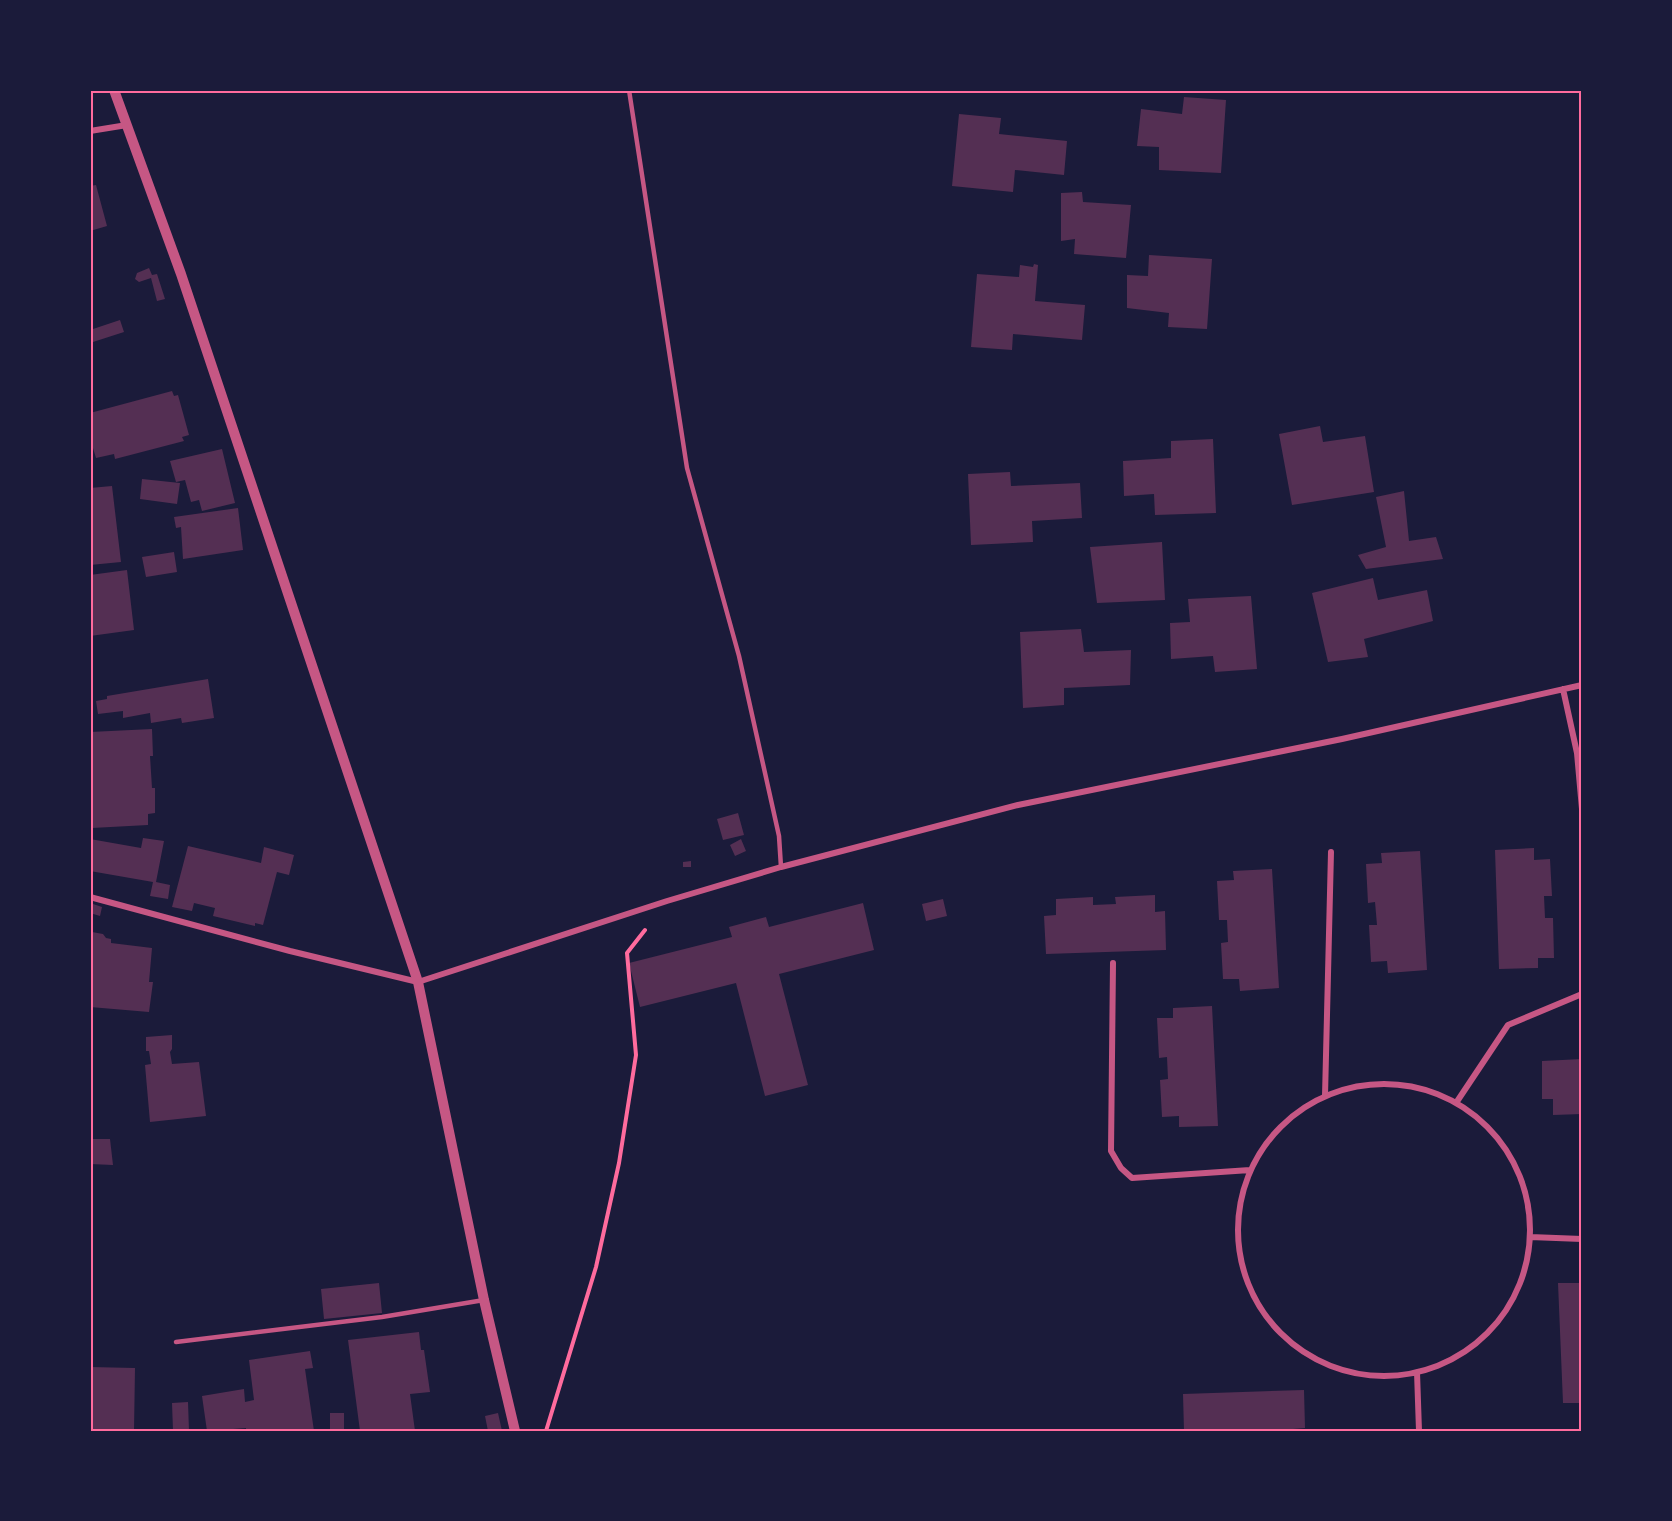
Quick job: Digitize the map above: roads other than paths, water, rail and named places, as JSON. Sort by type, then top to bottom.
[{"type":"street","points":[[114,90],[181,274],[418,982],[484,1300],[515,1431]]},
{"type":"street","points":[[90,131],[127,125]]},
{"type":"street","points":[[90,897],[290,951],[418,982],[667,901],[781,867],[1018,805],[1342,739],[1582,685]]},
{"type":"street","points":[[1563,689],[1577,753],[1582,809]]},
{"type":"street","points":[[1325,1096],[1330,852]]},
{"type":"street","points":[[1113,963],[1111,1151],[1121,1168],[1132,1178],[1250,1170]]},
{"type":"street","points":[[1456,1102],[1508,1025],[1582,994]]},
{"type":"street","points":[[1378,1084],[1405,1085],[1431,1092],[1456,1102],[1478,1118],[1491,1130],[1512,1159],[1525,1192],[1529,1210],[1530,1237],[1527,1264],[1518,1289],[1505,1312],[1487,1333],[1466,1350],[1443,1363],[1417,1372],[1390,1375],[1363,1374],[1337,1368],[1289,1341],[1270,1322],[1255,1300],[1244,1275],[1238,1249],[1237,1222],[1241,1196],[1250,1170],[1263,1147],[1280,1126],[1301,1109],[1325,1096],[1360,1086],[1378,1084]]},
{"type":"street","points":[[1530,1237],[1582,1239]]},
{"type":"street","points":[[1417,1372],[1419,1431]]},
{"type":"lane","points":[[629,90],[687,468],[739,656],[779,836],[781,867]]},
{"type":"lane","points":[[176,1342],[382,1317],[484,1300]]}]
